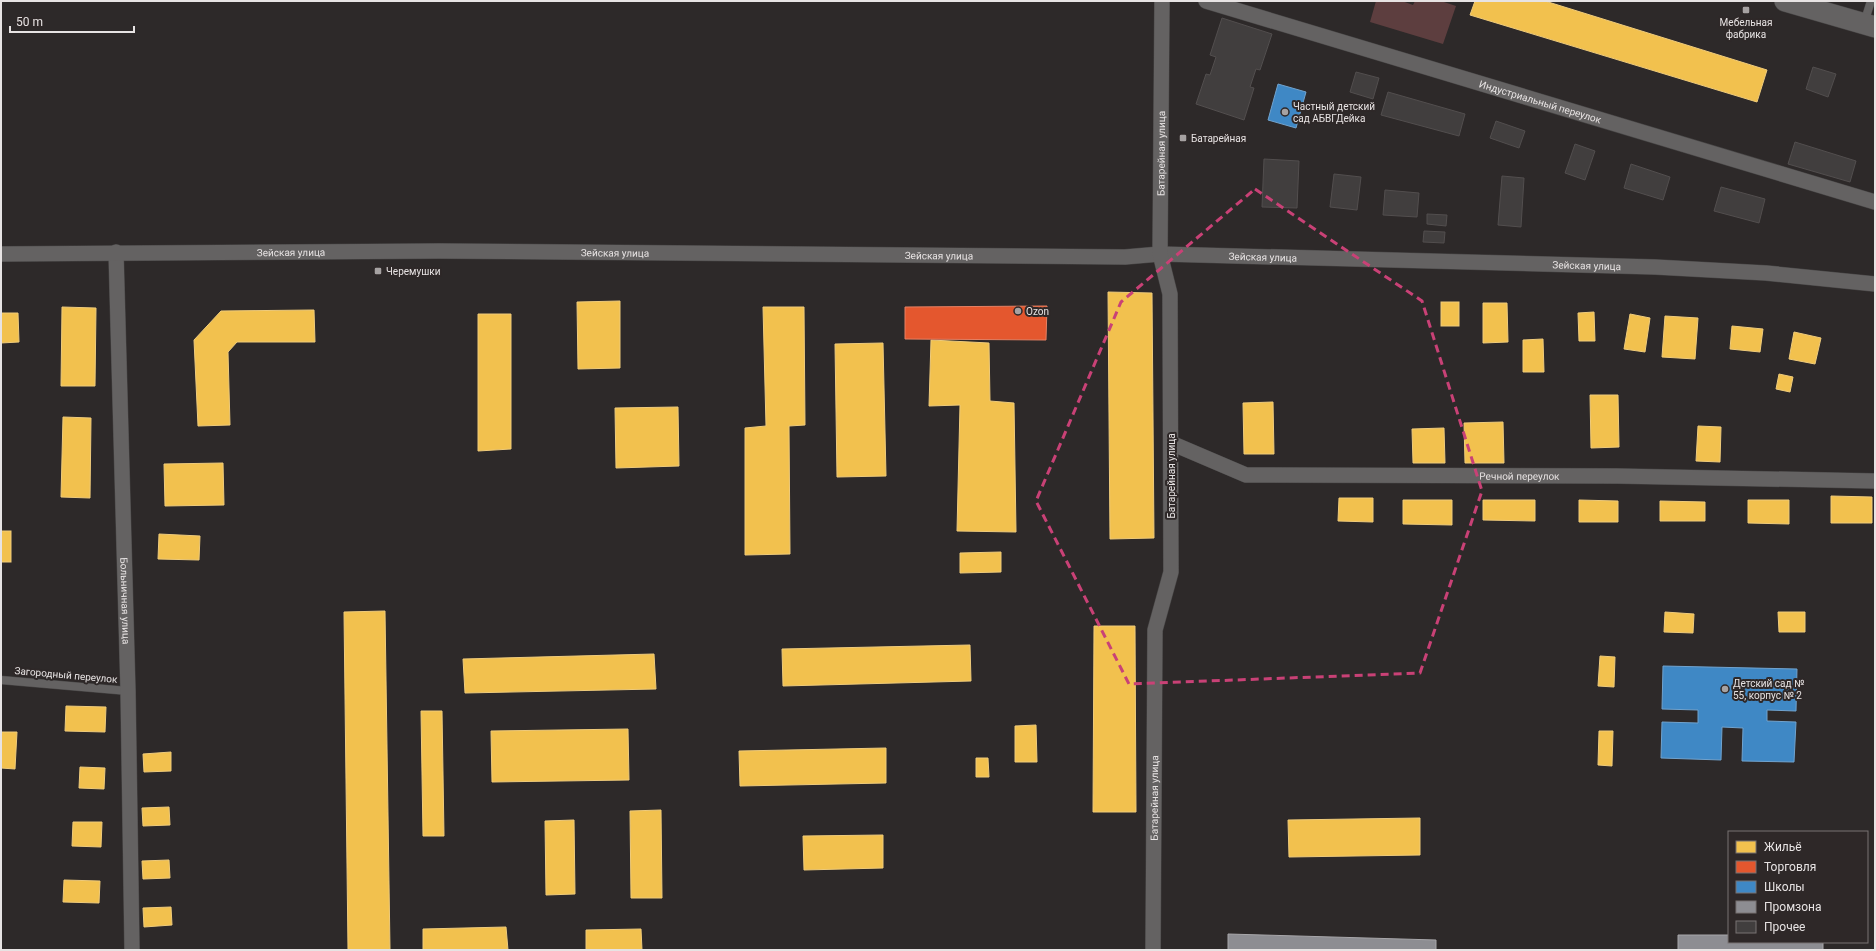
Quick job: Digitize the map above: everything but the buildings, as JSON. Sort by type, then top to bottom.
[{"type":"main road","points":[[1785,1],[1869,25]]},
{"type":"street","name":"Батарейная улица","points":[[1153,950],[1155,630],[1171,572],[1170,294],[1160,254],[1162,1]]},
{"type":"street","name":"Индустриальный переулок","points":[[1206,1],[1875,202]]},
{"type":"street","name":"Зейская улица","points":[[1,254],[116,252],[439,251],[1125,257],[1160,254],[1655,267],[1766,273],[1875,284]]},
{"type":"street","name":"Больничная улица","points":[[116,252],[128,691],[132,950]]},
{"type":"street","name":"Речной переулок","points":[[1171,443],[1246,475],[1617,476],[1875,481]]},
{"type":"lane","points":[[1869,25],[1871,1]]},
{"type":"lane","name":"Загородный переулок","points":[[1,680],[128,691]]},
{"type":"highlighted area","points":[[1255,189],[1422,301],[1482,491],[1420,673],[1129,684],[1036,501],[1121,302]]},
{"type":"shaded area","points":[[1376,1],[1402,1],[1413,5],[1415,1],[1441,1],[1456,6],[1443,44],[1370,22]]},
{"type":"place","name":"Мебельная фабрика","points":[[1746,10]]},
{"type":"place","name":"Частный детский сад АБВГДейка","points":[[1285,112]]},
{"type":"place","name":"Батарейная","points":[[1183,138]]},
{"type":"place","name":"Черемушки","points":[[378,271]]},
{"type":"place","name":"Ozon","points":[[1018,311]]},
{"type":"place","name":"Детский сад № 55, корпус № 2","points":[[1725,689]]}]
